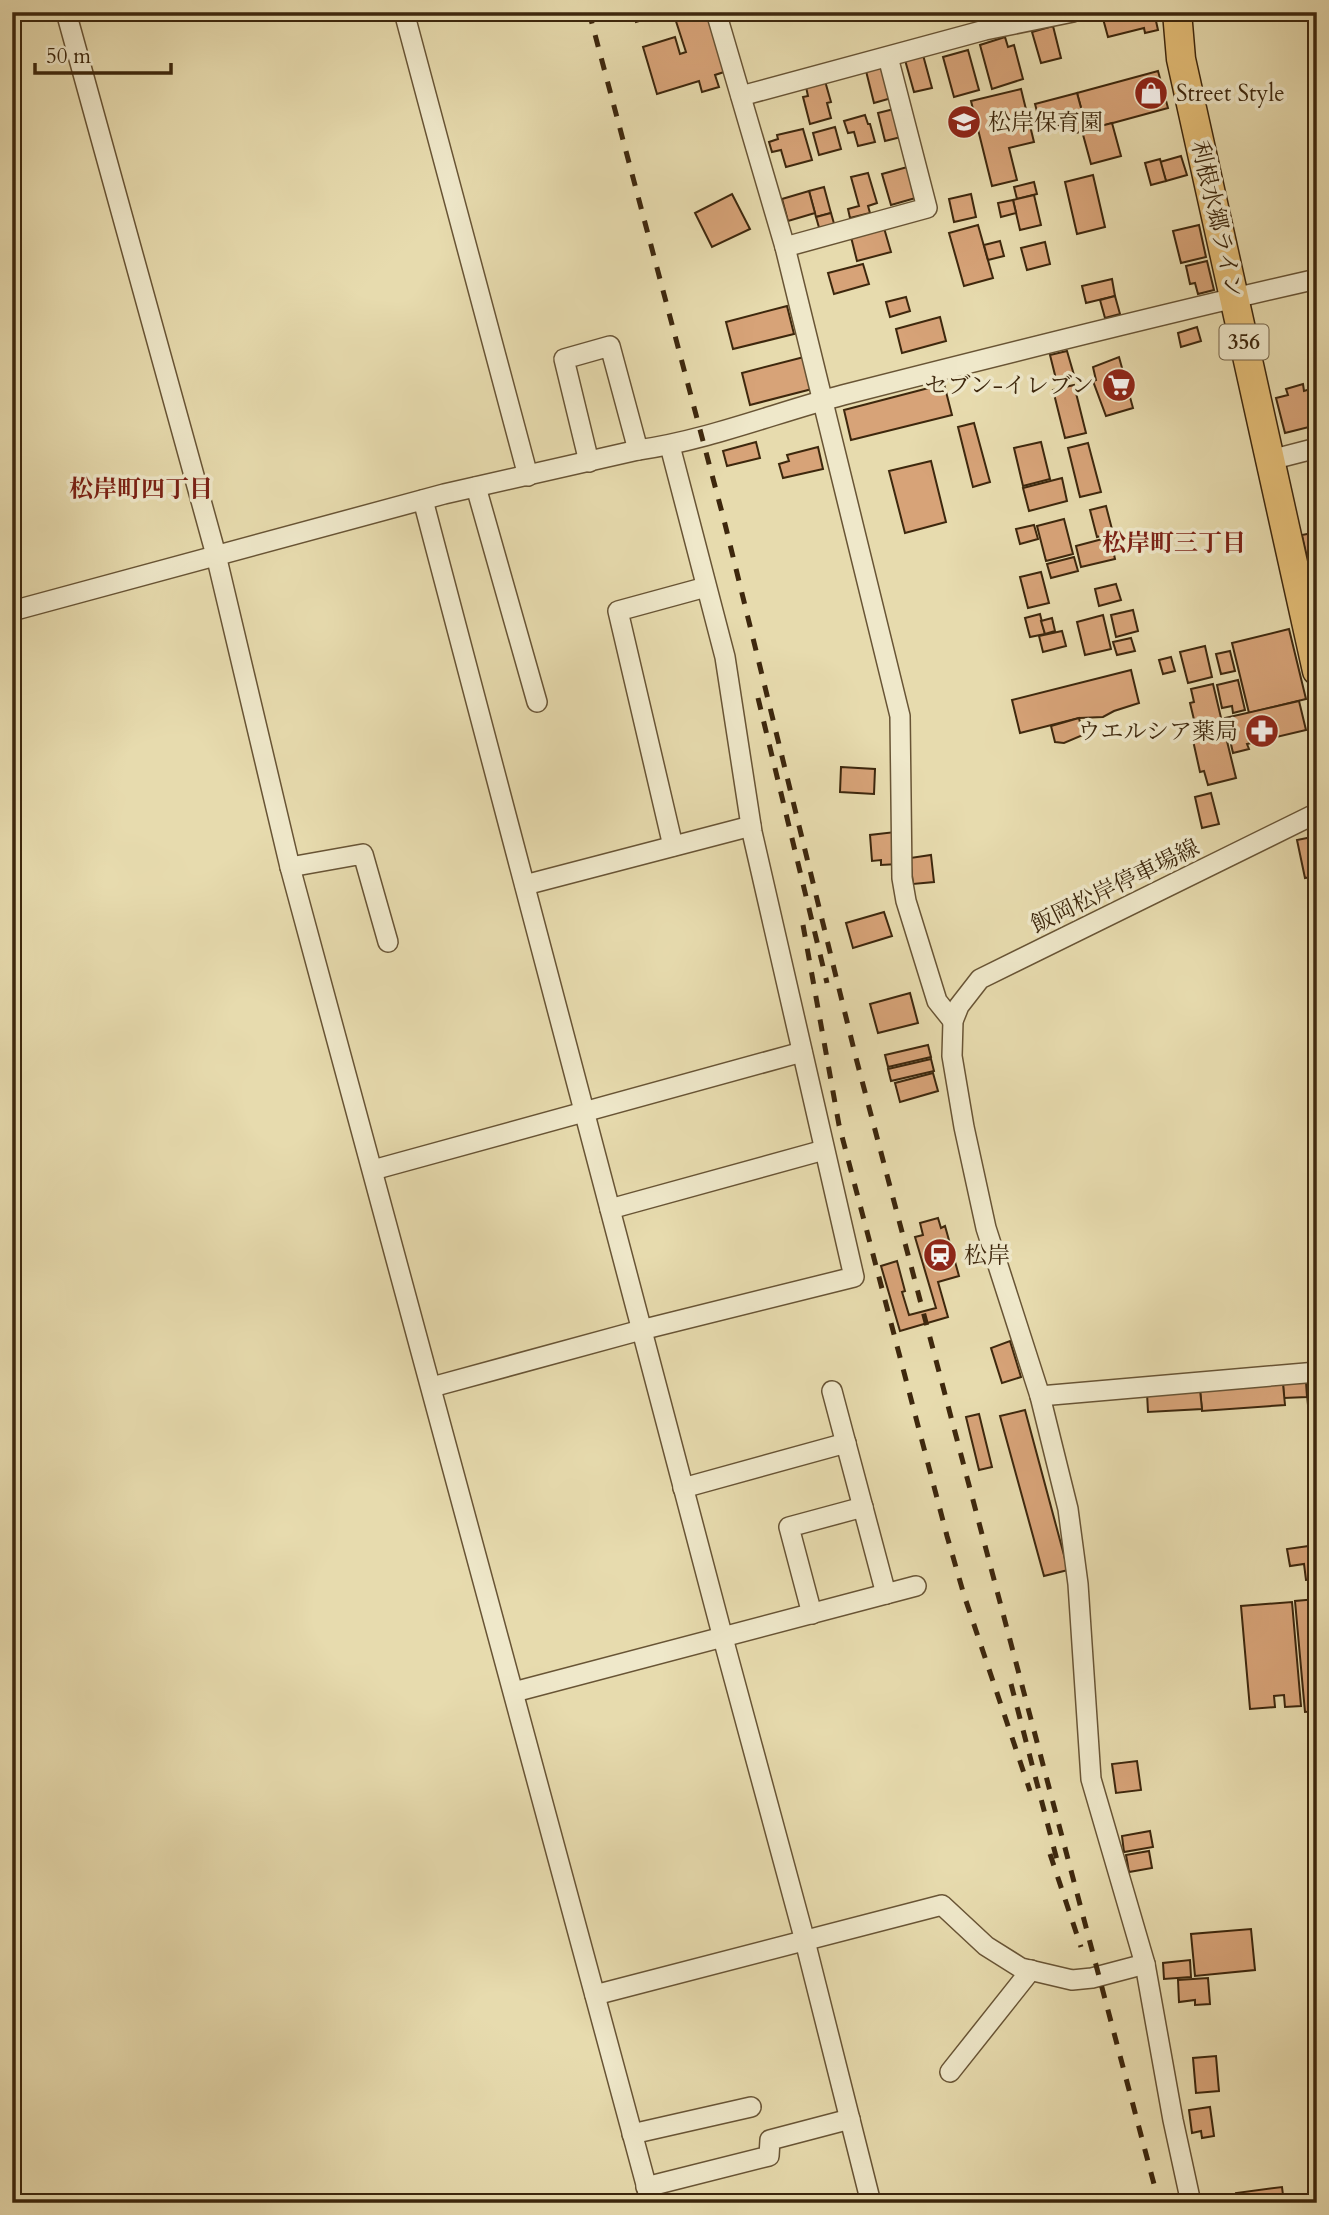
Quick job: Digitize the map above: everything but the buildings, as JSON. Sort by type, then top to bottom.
[{"type":"highway","name":"利根水郷ライン","points":[[1177,12],[1181,59],[1270,460],[1310,611],[1317,671]]},
{"type":"street","points":[[66,12],[216,555],[290,867],[648,2195],[769,2156],[770,2140],[850,2119]]},
{"type":"street","points":[[404,12],[528,476]]},
{"type":"street","points":[[716,12],[785,247],[900,716],[902,878],[906,901],[937,1001],[953,1021],[952,1056],[986,1228],[1040,1396],[1069,1509],[1091,1779],[1144,1964],[1191,2203]]},
{"type":"street","points":[[741,96],[985,30],[1073,12]]},
{"type":"street","points":[[785,247],[927,208],[888,57]]},
{"type":"street","points":[[12,611],[423,500],[638,450],[670,446],[823,400],[1073,336],[1317,279]]},
{"type":"street","points":[[589,462],[564,359],[610,346],[638,450]]},
{"type":"street","points":[[432,1387],[641,1330],[854,1278],[751,826],[725,657],[670,446]]},
{"type":"street","points":[[1270,460],[1317,448]]},
{"type":"street","points":[[476,487],[537,702]]},
{"type":"street","points":[[423,500],[805,1941],[871,2203]]},
{"type":"street","points":[[673,846],[618,611],[706,587]]},
{"type":"street","name":"飯岡松岸停車場線","points":[[953,1021],[959,1006],[980,979],[1317,813]]},
{"type":"street","points":[[524,885],[751,826]]},
{"type":"street","points":[[290,867],[363,854],[388,942]]},
{"type":"street","points":[[373,1170],[802,1052]]},
{"type":"street","points":[[610,1209],[824,1150]]},
{"type":"street","points":[[1040,1396],[1317,1373]]},
{"type":"street","points":[[832,1391],[886,1594]]},
{"type":"street","points":[[683,1488],[846,1443]]},
{"type":"street","points":[[812,1615],[789,1527],[863,1507]]},
{"type":"street","points":[[514,1692],[916,1586]]},
{"type":"street","points":[[595,1995],[942,1905],[986,1946],[1021,1968],[1072,1980],[1091,1978],[1144,1964]]},
{"type":"street","points":[[950,2072],[1031,1970]]},
{"type":"street","points":[[632,2134],[751,2107]]},
{"type":"railway","points":[[589,12],[724,520],[856,1058],[1159,2203]]},
{"type":"railway","points":[[758,698],[827,983]]},
{"type":"railway","points":[[803,925],[839,1125],[947,1536],[1030,1791]]},
{"type":"railway","points":[[1011,1684],[1057,1860]]},
{"type":"railway","points":[[1050,1854],[1081,1947]]},
{"type":"place","name":"Street Style","points":[[1151,93]]},
{"type":"place","name":"松岸保育園","points":[[964,122]]},
{"type":"place","name":"セブン-イレブン","points":[[1119,385]]},
{"type":"place","name":"ウエルシア薬局","points":[[1262,731]]},
{"type":"place","name":"松岸","points":[[940,1255]]},
{"type":"district","name":"松岸町四丁目","points":[[141,489]]},
{"type":"district","name":"松岸町三丁目","points":[[1174,543]]}]
